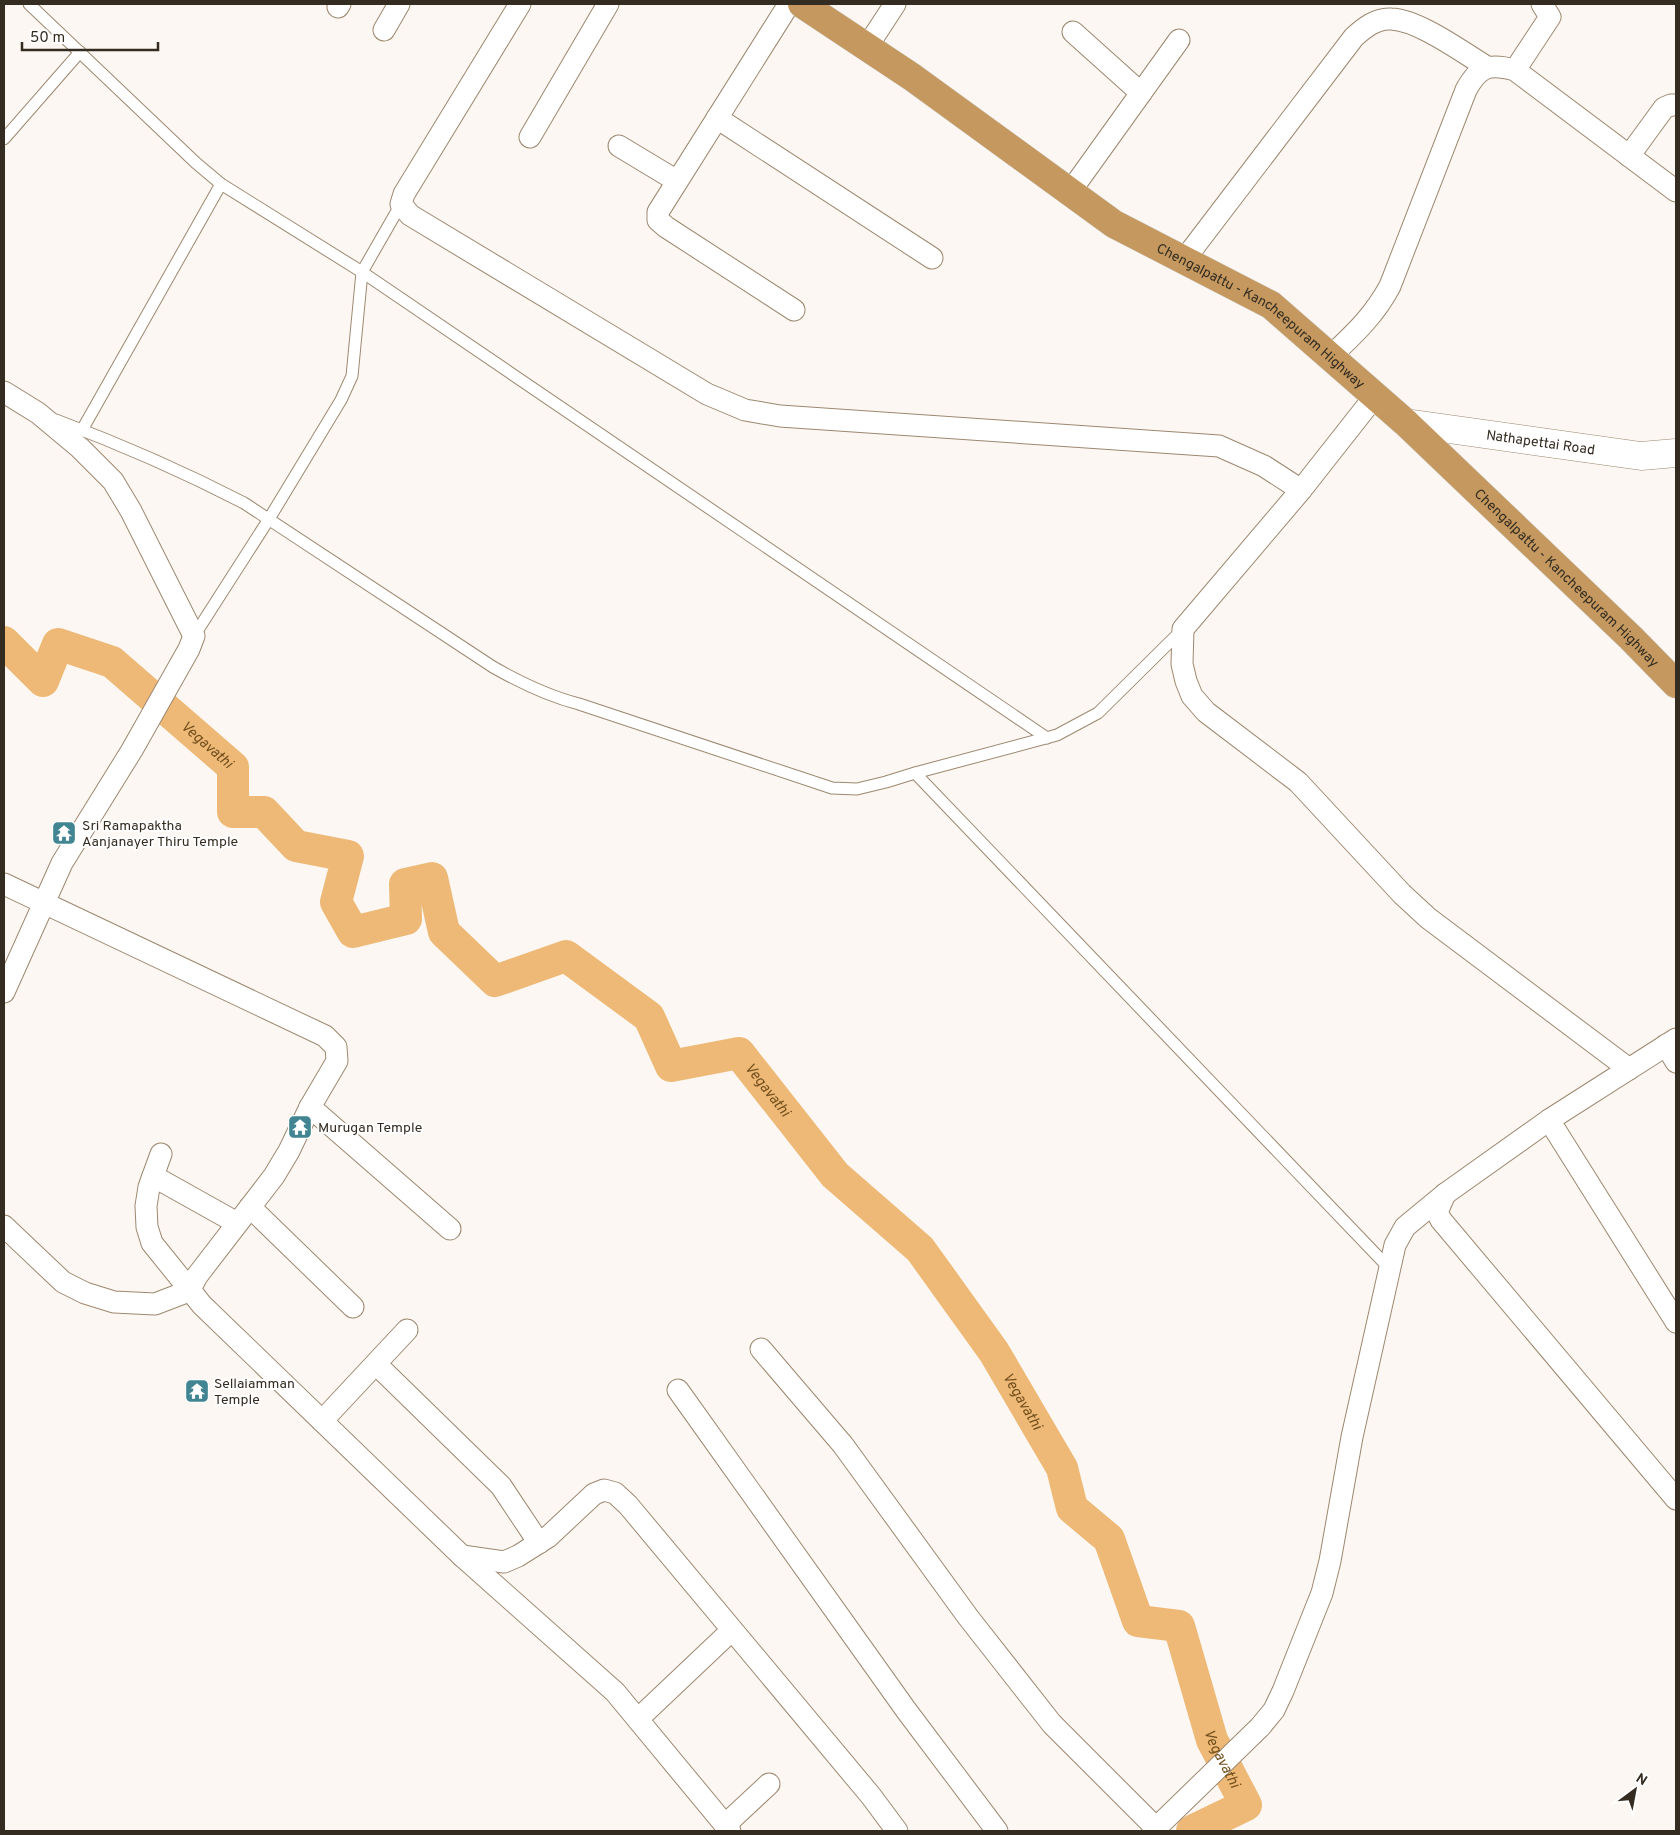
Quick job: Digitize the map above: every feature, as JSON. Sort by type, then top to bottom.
[{"type":"highway","name":"Chengalpattu - Kancheepuram Highway","points":[[802,4],[912,77],[1114,224],[1271,304],[1406,423],[1624,631],[1676,684]]},
{"type":"street","points":[[384,30],[399,4]]},
{"type":"street","points":[[520,4],[404,194],[402,204],[410,215],[707,394],[745,410],[780,416],[1219,446],[1264,466],[1302,490]]},
{"type":"street","points":[[530,137],[608,4]]},
{"type":"street","points":[[789,4],[658,212],[658,220],[794,310]]},
{"type":"street","points":[[867,46],[896,4]]},
{"type":"street","points":[[1184,260],[1354,37],[1369,24],[1385,4]]},
{"type":"street","points":[[1515,70],[1550,17],[1542,4]]},
{"type":"street","points":[[1369,24],[1390,18],[1417,25],[1488,67]]},
{"type":"street","points":[[1074,32],[1141,93]]},
{"type":"street","points":[[1070,192],[1179,40]]},
{"type":"street","points":[[1330,357],[1380,306],[1390,286],[1466,90],[1474,75],[1488,67],[1501,66],[1515,70],[1676,190]]},
{"type":"street","points":[[1629,156],[1664,108],[1676,104]]},
{"type":"street","points":[[717,118],[932,258]]},
{"type":"street","points":[[619,146],[677,181]]},
{"type":"street","points":[[4,392],[38,413],[80,448],[113,482],[131,511],[194,636],[190,649],[132,750],[62,863],[4,992]]},
{"type":"street","points":[[1375,396],[1302,490],[1183,629],[1182,664],[1186,681],[1192,696],[1206,712],[1298,782],[1402,894],[1428,918],[1629,1069]]},
{"type":"street","name":"Nathapettai Road","points":[[1406,423],[1641,456],[1676,453]]},
{"type":"street","points":[[4,884],[325,1036],[336,1047],[337,1061],[310,1107],[289,1151],[274,1176],[197,1276],[189,1290],[155,1304],[114,1302],[85,1293],[63,1282],[4,1226]]},
{"type":"street","points":[[760,1349],[843,1445],[968,1617],[1052,1724],[1155,1830],[1274,1710],[1322,1593],[1330,1561],[1352,1437],[1395,1245],[1405,1227],[1445,1194],[1549,1120],[1629,1069],[1673,1049]]},
{"type":"street","points":[[310,1107],[450,1230]]},
{"type":"street","points":[[1549,1120],[1676,1322]]},
{"type":"street","points":[[161,1154],[149,1186],[146,1206],[147,1227],[152,1243],[202,1305],[462,1556],[615,1692],[727,1828],[769,1784]]},
{"type":"street","points":[[153,1176],[244,1215],[353,1308]]},
{"type":"street","points":[[1445,1194],[1437,1212],[1441,1220],[1676,1500]]},
{"type":"street","points":[[322,1421],[407,1330]]},
{"type":"street","points":[[376,1364],[500,1486],[539,1542]]},
{"type":"street","points":[[678,1390],[911,1717],[997,1831]]},
{"type":"street","points":[[462,1556],[504,1562],[548,1538],[594,1494],[604,1490],[614,1493],[628,1505],[871,1796],[896,1831]]},
{"type":"street","points":[[638,1719],[732,1630]]},
{"type":"lane","points":[[29,4],[196,164],[221,184],[362,272],[1047,738]]},
{"type":"lane","points":[[4,139],[80,52]]},
{"type":"lane","points":[[82,430],[221,184]]},
{"type":"lane","points":[[194,636],[269,519],[341,400],[352,376],[362,272],[402,204]]},
{"type":"lane","points":[[38,413],[82,430],[244,503],[493,667],[530,688],[832,788],[857,788],[886,782],[1047,738],[1078,725],[1098,714],[1183,629]]},
{"type":"lane","points":[[915,773],[1390,1269]]},
{"type":"waterway","name":"Vegavathi","points":[[4,642],[43,681],[58,644],[112,662],[233,767],[233,812],[264,812],[296,846],[348,856],[336,902],[353,932],[406,919],[405,884],[432,878],[444,932],[495,981],[566,956],[649,1017],[671,1066],[739,1053],[835,1175],[920,1249],[994,1352],[1062,1468],[1072,1508],[1109,1539],[1138,1621],[1179,1626],[1212,1740],[1246,1805],[1192,1831]]},
{"type":"place","name":"Sri Ramapaktha Aanjanayer Thiru Temple","points":[[64,833]]},
{"type":"place","name":"Murugan Temple","points":[[300,1127]]},
{"type":"place","name":"Sellaiamman Temple","points":[[197,1391]]}]
